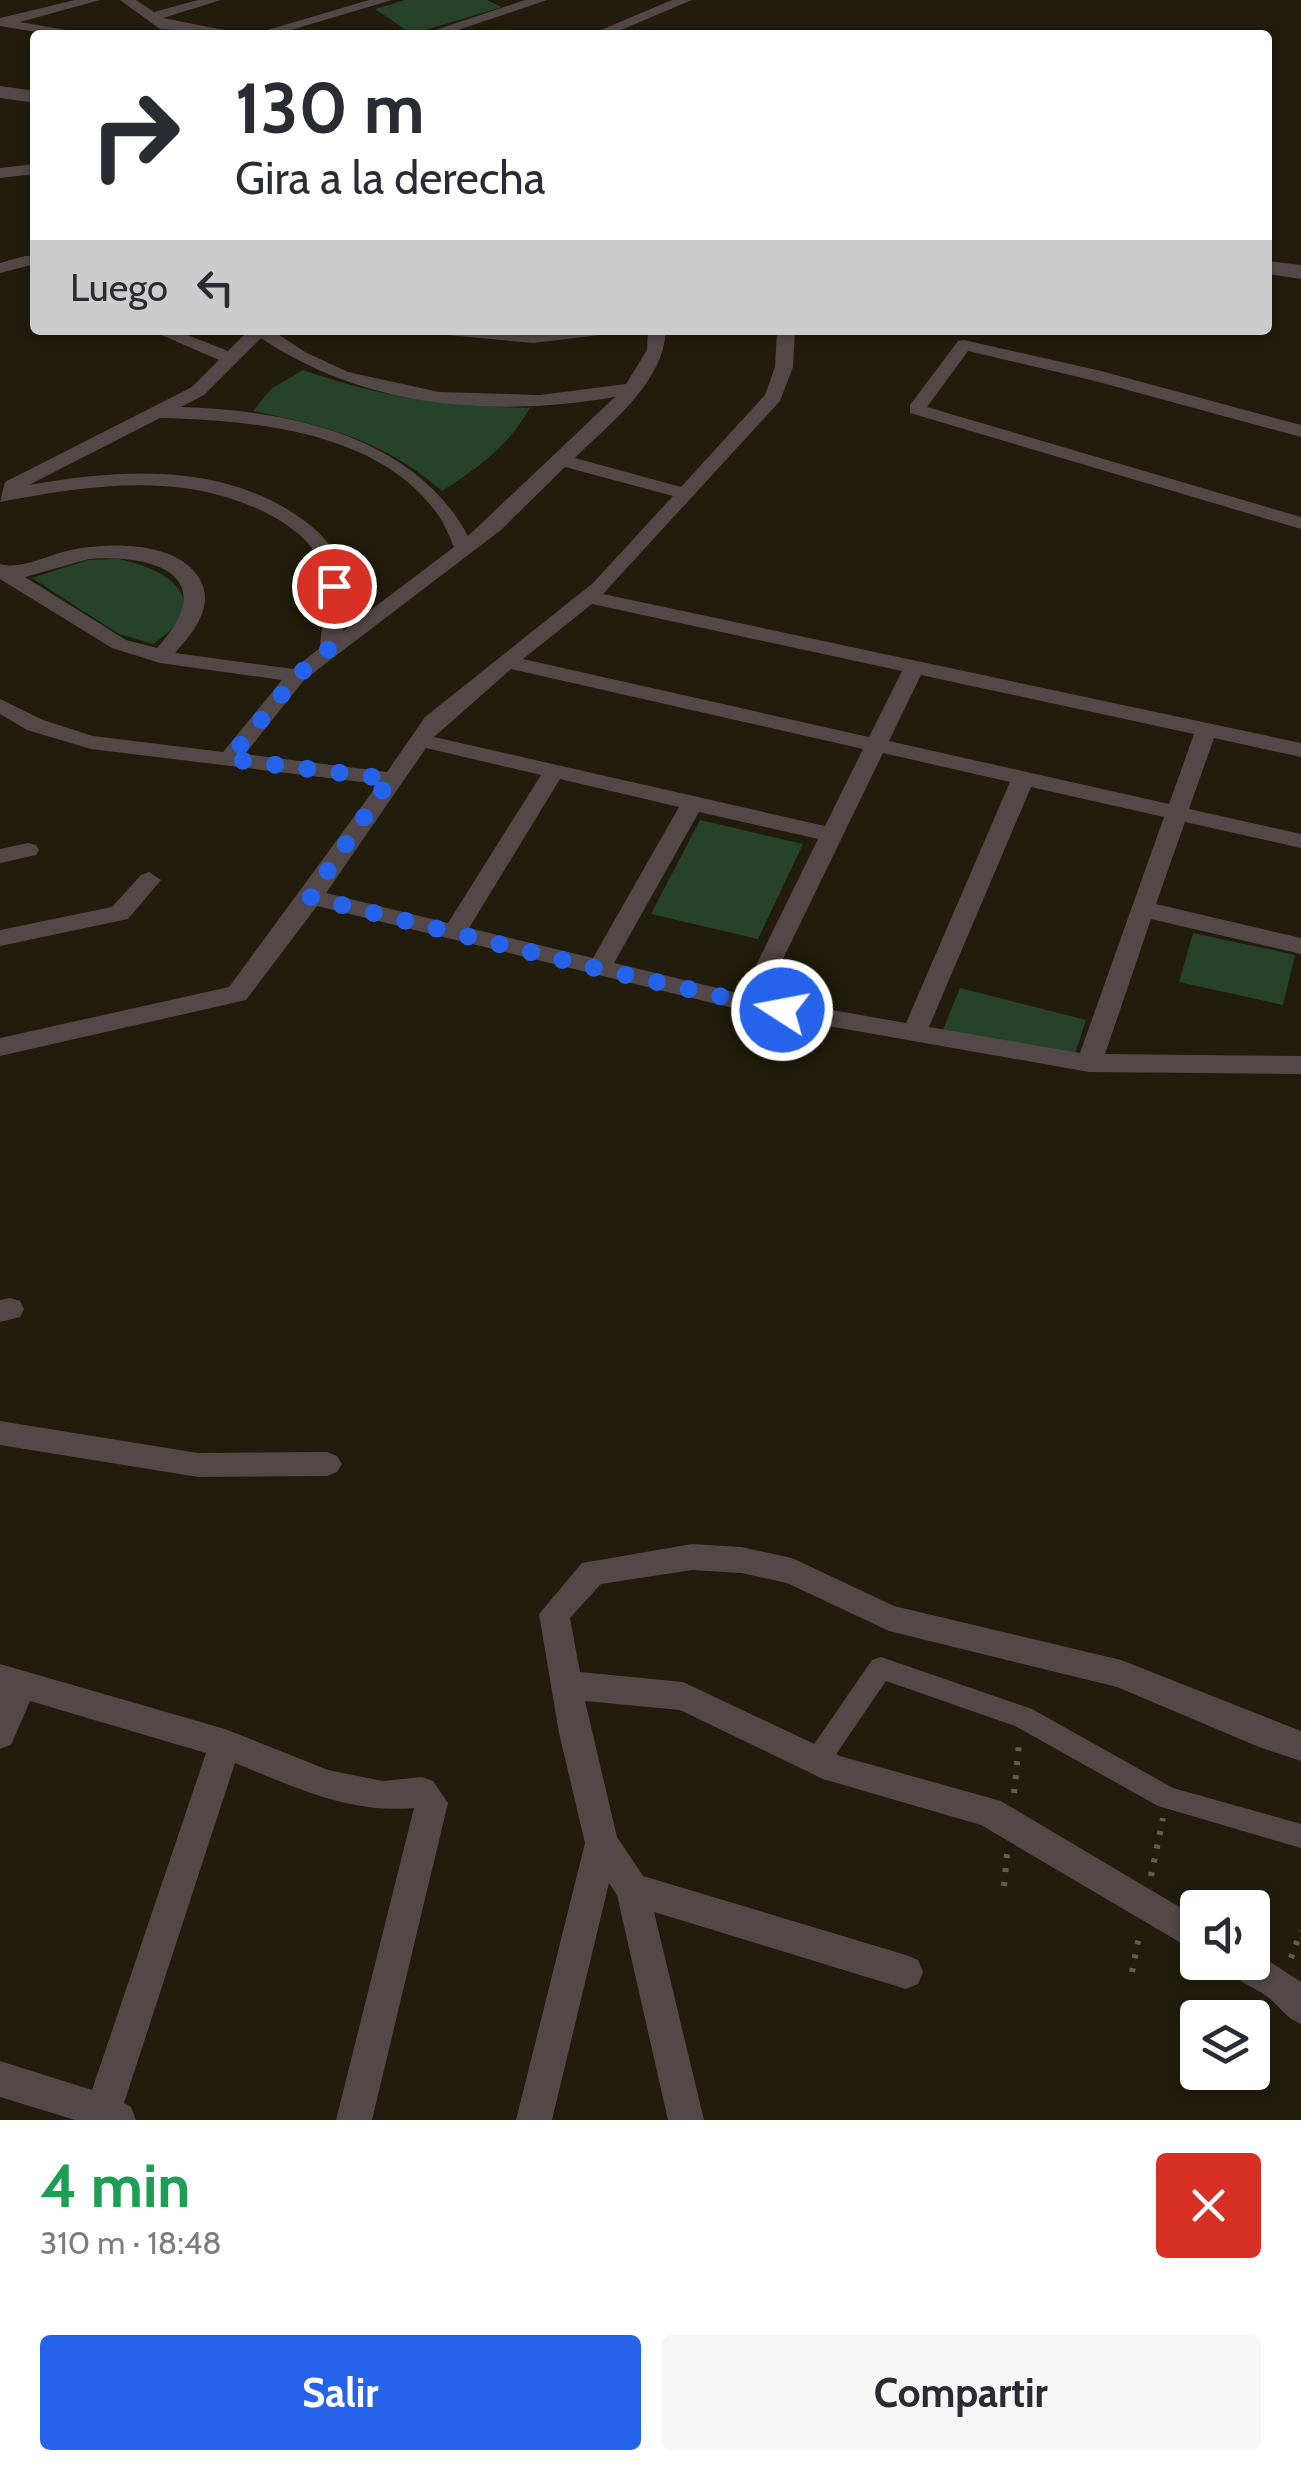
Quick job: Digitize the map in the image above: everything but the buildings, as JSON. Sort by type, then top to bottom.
[{"type":"street","points":[[0,22],[92,0]]},
{"type":"street","points":[[127,0],[160,30]]},
{"type":"street","points":[[150,17],[214,0]]},
{"type":"street","points":[[276,30],[385,0]]},
{"type":"street","points":[[444,30],[540,0]]},
{"type":"street","points":[[636,0],[666,8]]},
{"type":"street","points":[[609,30],[685,0]]},
{"type":"street","points":[[0,22],[54,30]]},
{"type":"street","points":[[0,82],[30,86]]},
{"type":"street","points":[[0,92],[30,97]]},
{"type":"street","points":[[0,173],[30,170]]},
{"type":"street","points":[[0,268],[30,262]]},
{"type":"street","points":[[1272,268],[1301,272]]},
{"type":"street","points":[[172,335],[234,359]]},
{"type":"street","points":[[0,494],[198,390],[255,335]]},
{"type":"street","points":[[265,335],[286,351],[326,369],[372,384],[424,394],[538,401],[594,397],[633,388]]},
{"type":"street","points":[[501,335],[558,335]]},
{"type":"street","points":[[229,759],[297,676],[466,548],[562,460],[633,388],[656,350],[657,335]]},
{"type":"street","points":[[0,1047],[237,994],[433,722],[588,597],[774,397],[784,367],[786,335]]},
{"type":"street","points":[[1301,431],[1096,375],[964,345],[916,410],[1301,524]]},
{"type":"street","points":[[156,412],[214,412],[267,419],[319,432],[363,450],[404,472],[436,498],[458,528],[466,548]]},
{"type":"street","points":[[562,460],[686,494]]},
{"type":"street","points":[[0,494],[135,478],[203,483],[262,501],[307,529],[332,566],[336,608],[330,648]]},
{"type":"street","points":[[5,573],[97,552],[158,558],[180,570],[194,585],[198,603],[192,622],[160,657]]},
{"type":"street","points":[[5,573],[101,635],[160,657],[297,676]]},
{"type":"street","points":[[588,597],[1301,750]]},
{"type":"street","points":[[507,662],[1301,841]]},
{"type":"street","points":[[749,1004],[914,667]]},
{"type":"street","points":[[0,706],[60,735],[390,779]]},
{"type":"street","points":[[1090,1063],[1206,729]]},
{"type":"street","points":[[420,740],[831,835]]},
{"type":"street","points":[[454,932],[554,771]]},
{"type":"street","points":[[914,1033],[1024,778]]},
{"type":"street","points":[[599,969],[692,804]]},
{"type":"street","points":[[0,856],[28,850]]},
{"type":"street","points":[[0,938],[120,913],[149,880]]},
{"type":"street","points":[[310,897],[749,1004],[1090,1063],[1301,1065]]},
{"type":"street","points":[[1143,909],[1301,946]]},
{"type":"street","points":[[0,1433],[198,1465],[327,1464]]},
{"type":"street","points":[[686,2120],[632,1889],[602,1843],[554,1614],[594,1572],[692,1557],[741,1560],[792,1571],[888,1618],[1121,1674],[1270,1737],[1301,1746]]},
{"type":"street","points":[[817,1761],[880,1668],[1022,1716],[1167,1798],[1301,1836]]},
{"type":"street","points":[[0,1735],[11,1681],[226,1744],[327,1785],[383,1796],[422,1792],[432,1803],[354,2120]]},
{"type":"street","points":[[566,1685],[682,1696],[834,1770],[990,1812],[1180,1926]]},
{"type":"street","points":[[0,2079],[110,2115],[226,1744]]},
{"type":"street","points":[[534,2120],[602,1843]]},
{"type":"street","points":[[632,1889],[906,1972]]},
{"type":"street","points":[[1270,1979],[1301,2006]]},
{"type":"green space","points":[[405,0],[487,0],[502,7],[425,30],[406,30],[375,9]]},
{"type":"green space","points":[[303,370],[415,399],[530,408],[491,455],[442,491],[376,447],[305,423],[253,411],[271,389]]},
{"type":"green space","points":[[118,559],[169,579],[184,601],[182,614],[172,629],[153,644],[119,634],[32,578],[88,560]]},
{"type":"green space","points":[[700,820],[803,844],[758,939],[651,914]]},
{"type":"green space","points":[[1193,933],[1295,955],[1283,1005],[1179,982]]},
{"type":"green space","points":[[960,988],[1086,1020],[1071,1066],[937,1044]]},
{"type":"route","points":[[334,586],[336,608],[330,648],[297,676],[229,759],[390,779],[310,897],[782,1010]]}]
